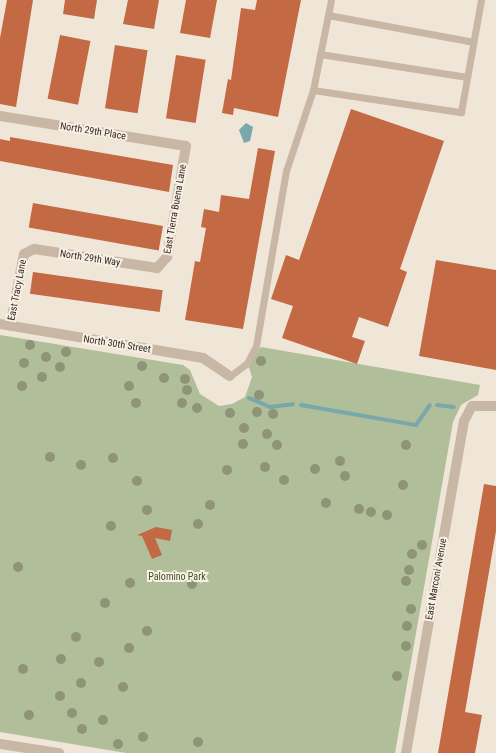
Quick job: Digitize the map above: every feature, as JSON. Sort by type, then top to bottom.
[{"type":"street","name":"North 29th Place","points":[[0,116],[186,146]]},
{"type":"street","name":"East Tierra Buena Lane","points":[[157,268],[167,257],[186,146]]},
{"type":"street","name":"North 29th Way","points":[[24,254],[34,249],[157,268]]},
{"type":"street","name":"East Tracy Lane","points":[[5,325],[24,254]]},
{"type":"street","name":"North 30th Street","points":[[5,325],[203,358],[230,376]]},
{"type":"street","name":"East Marconi Avenue","points":[[406,753],[464,421],[472,406],[496,406]]},
{"type":"street","points":[[0,744],[60,753]]},
{"type":"lane","points":[[230,376],[247,363],[256,346],[286,171],[313,90],[331,0]]},
{"type":"lane","points":[[313,90],[461,112],[481,0]]},
{"type":"lane","points":[[328,15],[473,42]]},
{"type":"lane","points":[[320,54],[467,77]]},
{"type":"green space","name":"Palomino Park","points":[[0,335],[183,365],[190,370],[200,394],[219,406],[232,404],[245,397],[252,377],[248,364],[261,347],[480,385],[478,395],[461,405],[453,422],[395,753],[126,753],[0,732]]},
{"type":"water","points":[[246,123],[253,127],[250,141],[244,143],[239,130]]},
{"type":"building","points":[[7,0],[33,0],[16,107],[0,104],[0,38]]},
{"type":"building","points":[[65,0],[97,0],[94,19],[63,14]]},
{"type":"building","points":[[128,0],[159,0],[154,29],[123,24]]},
{"type":"building","points":[[186,0],[217,0],[210,38],[180,33]]},
{"type":"building","points":[[257,0],[301,0],[278,117],[234,108],[233,115],[222,113],[228,79],[231,80],[241,8],[255,10]]},
{"type":"building","points":[[60,35],[90,41],[78,105],[48,99]]},
{"type":"building","points":[[115,45],[148,50],[138,113],[105,108]]},
{"type":"building","points":[[176,55],[206,60],[196,123],[166,118]]},
{"type":"building","points":[[351,109],[444,141],[400,269],[407,272],[388,327],[359,317],[352,337],[365,341],[357,364],[282,338],[293,306],[271,299],[286,255],[299,260]]},
{"type":"building","points":[[10,137],[173,165],[169,192],[0,161],[0,139],[10,141]]},
{"type":"building","points":[[258,148],[275,151],[243,329],[185,320],[195,261],[200,262],[206,228],[201,227],[204,209],[219,212],[221,195],[249,199]]},
{"type":"building","points":[[33,203],[163,226],[159,251],[29,228]]},
{"type":"building","points":[[436,260],[496,270],[496,370],[419,356]]},
{"type":"building","points":[[33,272],[163,290],[160,312],[30,294]]},
{"type":"building","points":[[484,484],[496,486],[496,531],[465,712],[482,715],[475,753],[438,753]]},
{"type":"building","points":[[156,527],[172,530],[170,541],[155,538],[162,555],[152,559],[142,536],[137,535]]},
{"type":"waterway","points":[[249,398],[270,407],[293,404]]},
{"type":"waterway","points":[[301,405],[416,425],[430,405]]},
{"type":"waterway","points":[[437,405],[454,407]]}]
